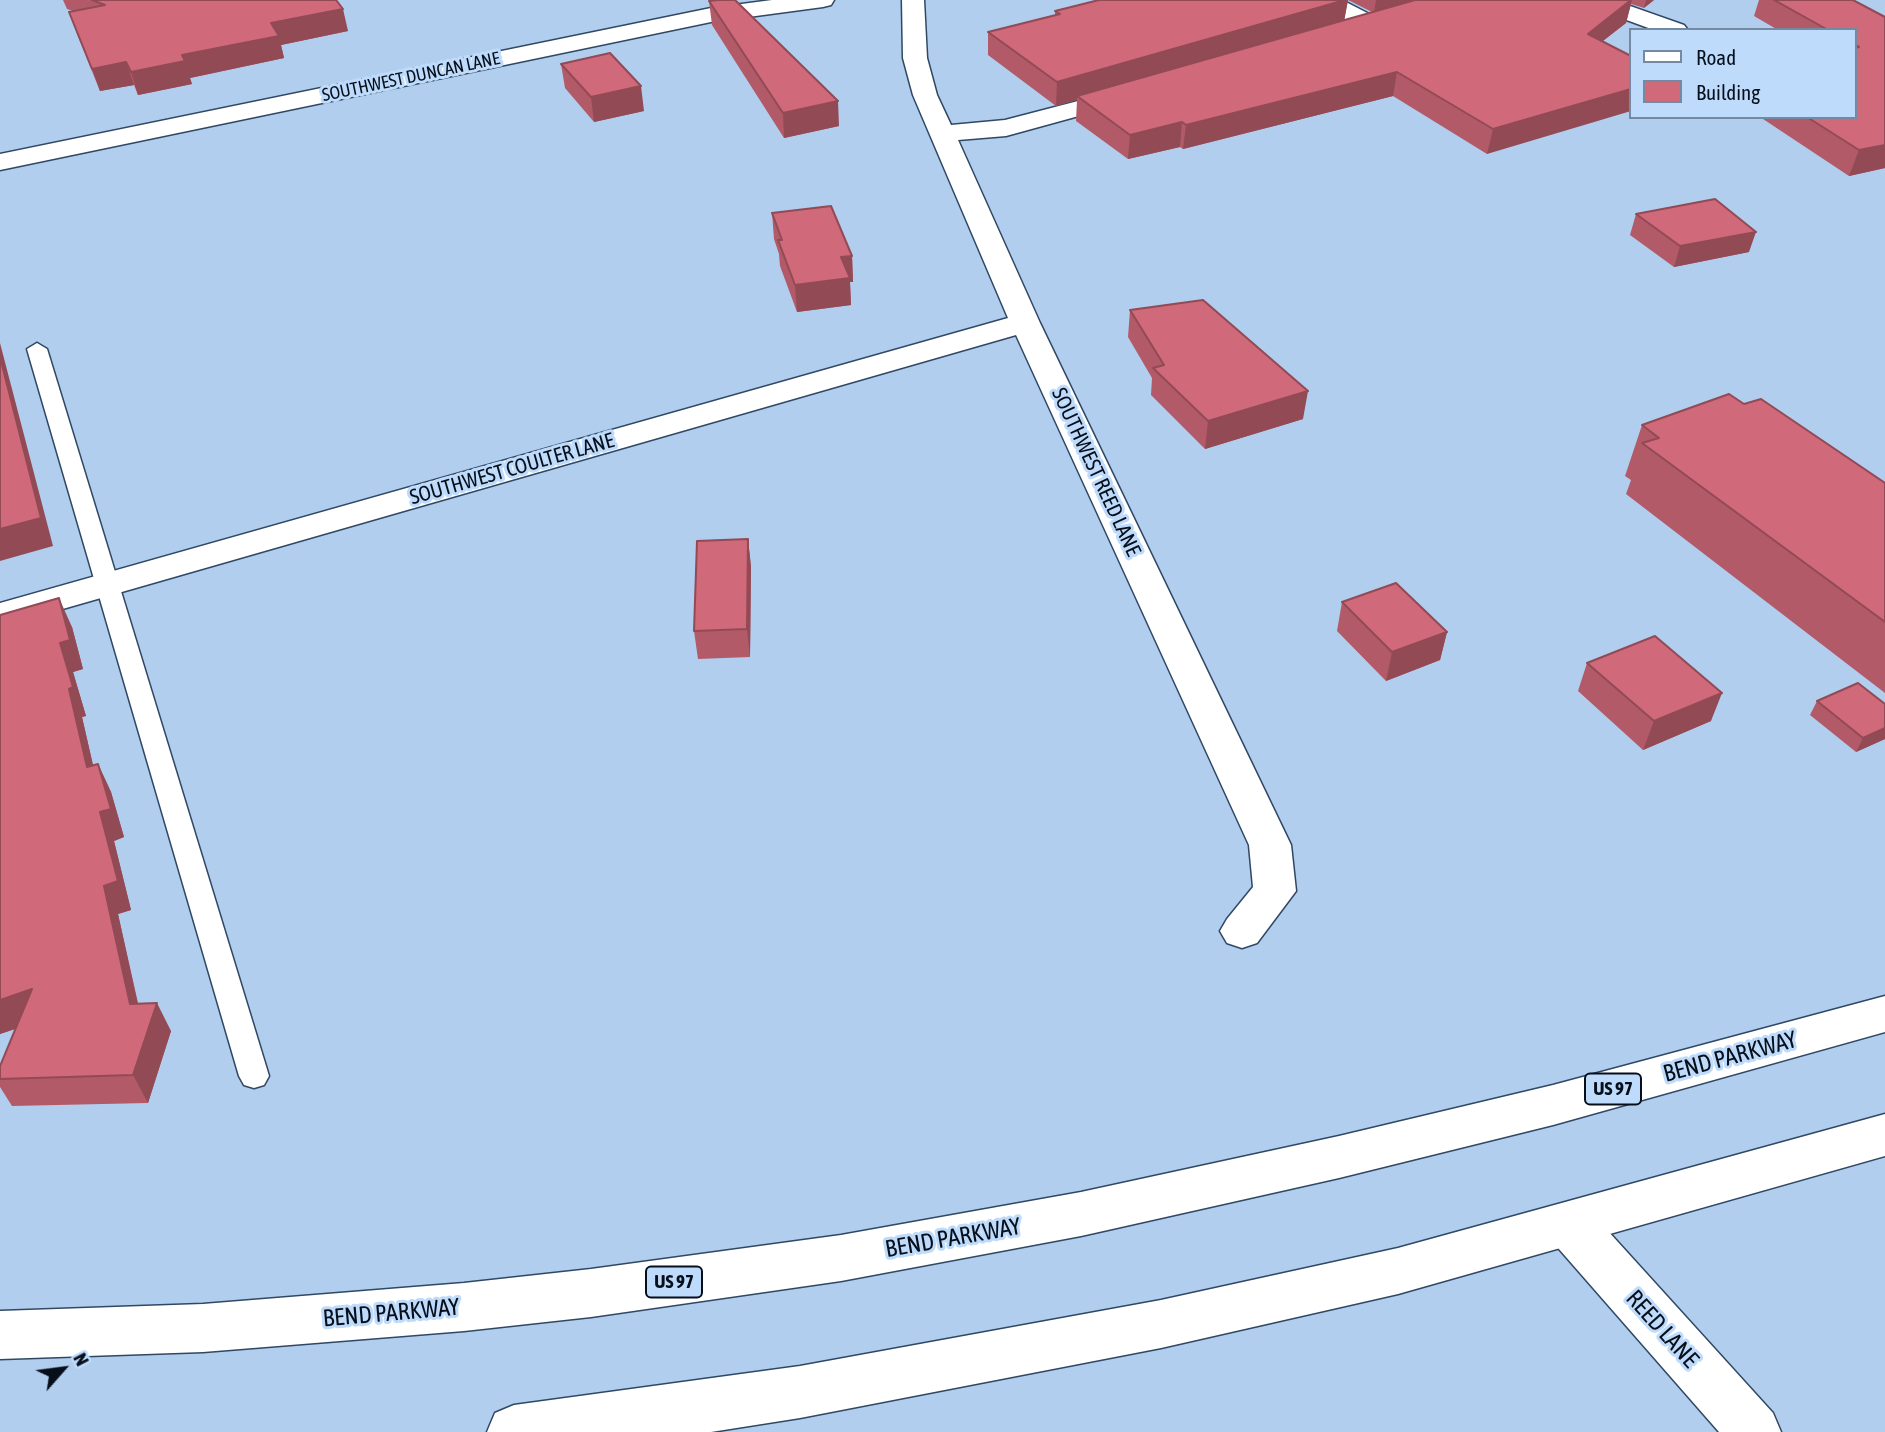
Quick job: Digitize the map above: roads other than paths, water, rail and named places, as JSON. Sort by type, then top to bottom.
[{"type":"main road","name":"SOUTHWEST DUNCAN LANE","points":[[0,162],[712,15],[823,0]]},
{"type":"main road","name":"SOUTHWEST REED LANE","points":[[913,0],[915,58],[925,95],[1025,323],[1270,845],[1275,891],[1242,931]]},
{"type":"main road","points":[[1325,0],[1380,20],[1343,31]]},
{"type":"main road","points":[[1575,0],[1616,8],[1670,28]]},
{"type":"main road","points":[[942,134],[1006,128],[1147,89]]},
{"type":"main road","name":"SOUTHWEST COULTER LANE","points":[[0,615],[1025,323]]},
{"type":"main road","name":"BEND PARKWAY","points":[[0,1335],[203,1328],[464,1307],[591,1293],[841,1258],[1081,1214],[1352,1154],[1553,1105],[1885,1013]]},
{"type":"main road","points":[[514,1432],[706,1407],[1011,1354],[1161,1324],[1398,1270],[1570,1226],[1885,1135]]},
{"type":"main road","name":"REED LANE","points":[[1570,1226],[1754,1432]]},
{"type":"lane","points":[[37,349],[254,1076]]}]
